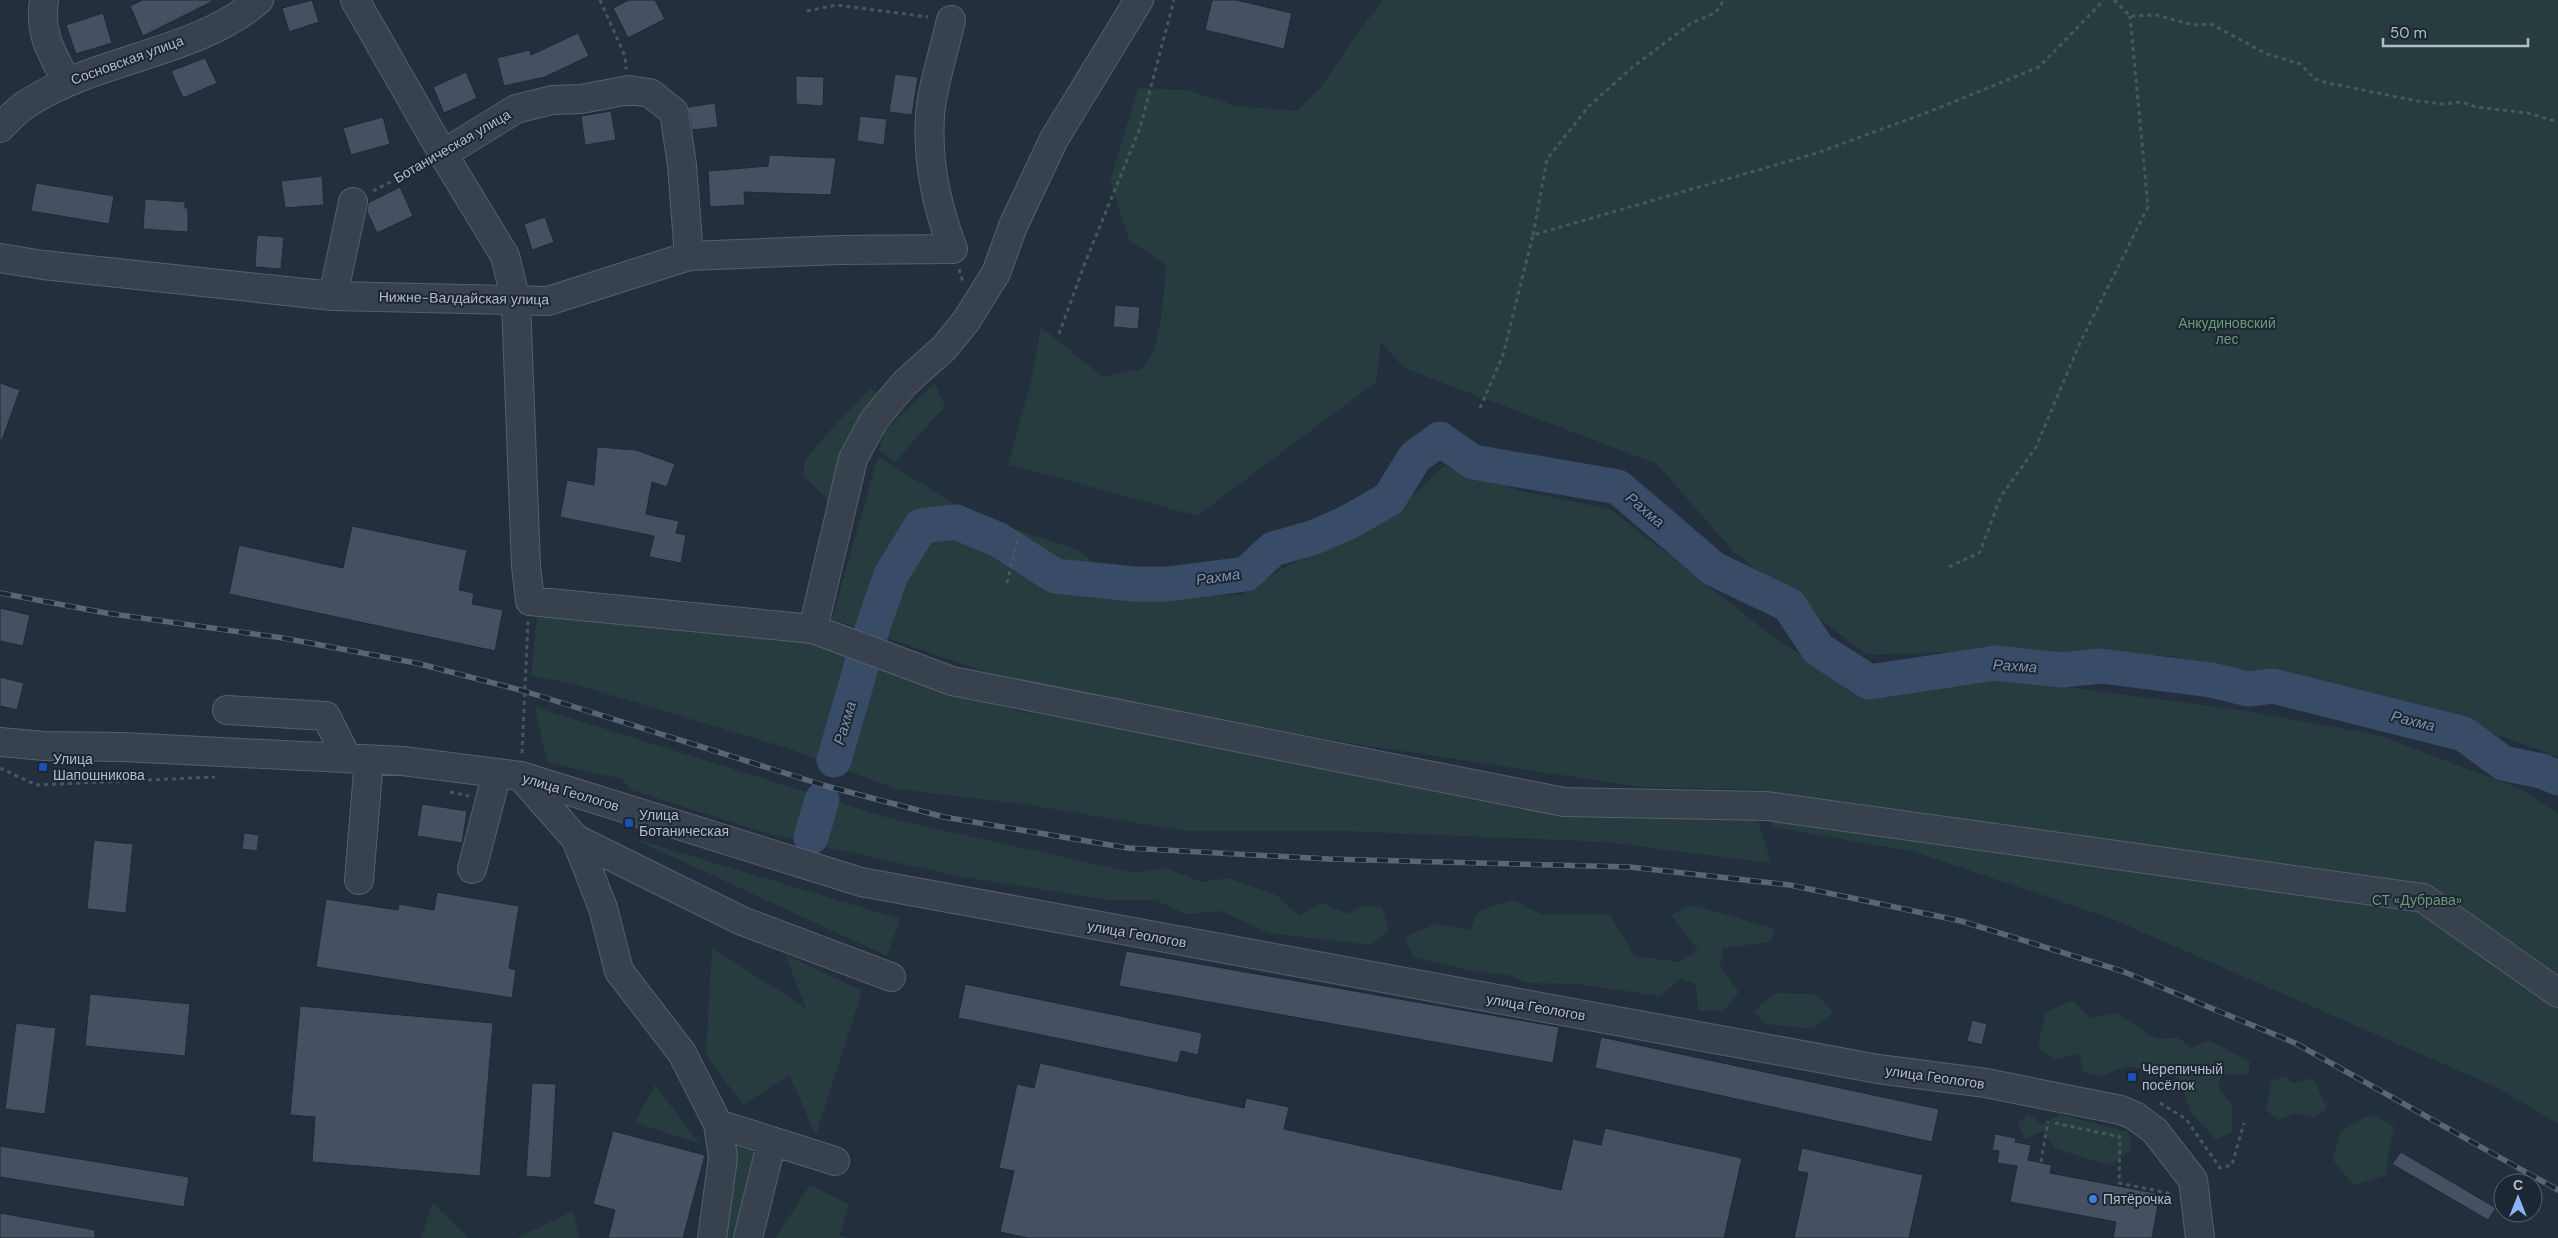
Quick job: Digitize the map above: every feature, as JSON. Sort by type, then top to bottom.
[{"type":"street","points":[[44,0],[42,18],[45,41],[67,82]]},
{"type":"street","name":"Сосновская улица","points":[[0,128],[24,105],[67,82],[208,32],[242,15],[259,0]]},
{"type":"street","points":[[355,0],[443,154],[505,256],[516,301],[525,557],[530,601],[813,629],[952,681],[1564,802],[1767,806],[2423,898],[2558,993]]},
{"type":"street","points":[[813,629],[853,459],[874,420],[904,384],[944,348],[971,314],[996,273],[1013,226],[1054,139],[1139,0]]},
{"type":"street","name":"Нижне-Валдайская улица","points":[[0,258],[24,263],[333,296],[548,301],[689,256],[839,250],[953,249],[943,222],[933,179],[930,116],[951,20]]},
{"type":"street","name":"Ботаническая улица","points":[[443,154],[516,109],[552,100],[581,99],[629,90],[650,94],[674,112],[682,165],[689,256]]},
{"type":"street","points":[[333,296],[353,202]]},
{"type":"street","points":[[227,710],[326,716],[358,759],[359,880]]},
{"type":"street","name":"улица Геологов","points":[[0,742],[44,746],[123,747],[403,761],[509,775],[880,886],[1858,1066],[1986,1083],[2121,1110],[2135,1116],[2155,1132],[2193,1180],[2200,1238]]},
{"type":"street","points":[[472,869],[490,801],[509,775],[576,839],[742,921],[891,977]]},
{"type":"street","points":[[576,839],[603,908],[619,970],[682,1053],[718,1124],[723,1158],[712,1238]]},
{"type":"street","points":[[718,1124],[835,1161]]},
{"type":"street","points":[[748,1238],[772,1141]]},
{"type":"path","points":[[600,0],[625,56],[629,90]]},
{"type":"path","points":[[1059,334],[1085,262],[1140,128],[1174,0]]},
{"type":"path","points":[[1480,408],[1503,354],[1533,235],[1548,159],[1589,106],[1634,66],[1690,24],[1716,12],[1724,0]]},
{"type":"path","points":[[1533,235],[1817,153],[1931,111],[2039,67],[2104,0]]},
{"type":"path","points":[[1949,567],[1980,552],[2001,496],[2036,448],[2079,345],[2148,208],[2130,16],[2114,0]]},
{"type":"path","points":[[808,11],[837,5],[951,20]]},
{"type":"path","points":[[2130,16],[2156,15],[2194,26],[2210,24],[2267,54],[2300,64],[2315,79],[2328,83],[2417,101],[2443,104],[2462,102],[2476,107],[2528,113],[2558,122]]},
{"type":"path","name":"Ботаническая улица","points":[[353,202],[443,154]]},
{"type":"path","points":[[1007,583],[1019,533]]},
{"type":"path","points":[[509,775],[524,677],[530,601]]},
{"type":"path","points":[[0,768],[36,785],[217,777]]},
{"type":"path","points":[[442,790],[490,801]]},
{"type":"path","points":[[2155,1100],[2186,1119],[2220,1168],[2232,1164],[2244,1123]]},
{"type":"path","points":[[2039,1119],[2120,1137],[2119,1183],[2175,1194]]},
{"type":"path","points":[[2041,1162],[2048,1121]]},
{"type":"green space","name":"Анкудиновский лес","points":[[1384,0],[2558,0],[2558,757],[2465,723],[2172,656],[2003,650],[1867,655],[1733,551],[1657,464],[1404,368],[1381,342],[1376,382],[1197,516],[1008,464],[1030,386],[1041,327],[1103,377],[1142,369],[1155,349],[1162,313],[1166,265],[1129,240],[1110,181],[1138,88],[1187,90],[1237,106],[1297,111],[1319,90],[1360,29]]},
{"type":"green space","points":[[935,383],[945,406],[895,462],[879,451],[885,430]]},
{"type":"green space","points":[[870,389],[881,395],[846,443],[829,501],[803,475],[805,460]]},
{"type":"green space","name":"СТ «Дубрава»","points":[[878,457],[977,517],[1078,550],[1138,597],[1242,595],[1285,567],[1391,516],[1444,466],[1521,491],[1610,509],[1767,632],[1858,695],[1997,678],[2233,709],[2378,735],[2523,790],[2558,814],[2558,1124],[2496,1087],[2110,918],[1915,852],[1773,827],[1763,790],[1641,787],[1355,744],[1019,683],[832,619]]},
{"type":"green space","points":[[538,605],[815,643],[882,663],[1017,711],[1757,817],[1771,863],[1606,842],[1344,831],[1185,831],[1023,804],[897,789],[787,748],[571,683],[531,676]]},
{"type":"green space","points":[[535,707],[892,819],[1135,873],[1165,868],[1202,882],[1228,878],[1276,895],[1299,916],[1322,903],[1348,914],[1361,906],[1382,908],[1389,930],[1371,945],[1268,933],[1222,911],[1186,914],[1155,900],[1107,900],[952,875],[772,835],[631,790],[622,779],[547,762]]},
{"type":"green space","points":[[632,838],[900,919],[887,956]]},
{"type":"green space","points":[[1514,900],[1541,914],[1610,915],[1634,956],[1679,962],[1698,950],[1671,915],[1693,905],[1774,929],[1771,942],[1723,948],[1720,966],[1739,992],[1723,1011],[1698,1010],[1696,984],[1680,979],[1660,996],[1577,984],[1526,983],[1509,975],[1470,971],[1413,957],[1405,937],[1436,924],[1470,930],[1478,911]]},
{"type":"green space","points":[[712,948],[806,1008],[785,954],[862,991],[816,1135],[789,1075],[743,1105],[706,1055]]},
{"type":"green space","points":[[1776,993],[1816,994],[1834,1012],[1813,1029],[1765,1024],[1753,1011]]},
{"type":"green space","points":[[2072,1001],[2091,1018],[2117,1013],[2156,1039],[2179,1038],[2191,1048],[2209,1040],[2250,1062],[2249,1075],[2222,1074],[2218,1088],[2232,1104],[2232,1133],[2215,1139],[2191,1112],[2179,1078],[2127,1066],[2102,1076],[2084,1072],[2079,1054],[2055,1059],[2038,1048],[2045,1012]]},
{"type":"green space","points":[[2286,1076],[2292,1083],[2313,1078],[2327,1108],[2315,1118],[2296,1113],[2278,1120],[2266,1110],[2271,1081]]},
{"type":"green space","points":[[655,1085],[700,1144],[635,1122]]},
{"type":"green space","points":[[2029,1114],[2042,1125],[2060,1114],[2128,1132],[2132,1149],[2110,1165],[2055,1149],[2043,1131],[2025,1139],[2018,1122]]},
{"type":"green space","points":[[2371,1114],[2394,1126],[2385,1176],[2354,1185],[2333,1160],[2340,1132]]},
{"type":"green space","points":[[732,1144],[760,1154],[736,1238],[718,1238]]},
{"type":"green space","points":[[810,1185],[849,1204],[840,1235],[848,1238],[775,1238]]},
{"type":"green space","points":[[433,1203],[469,1238],[421,1238]]},
{"type":"green space","points":[[573,1211],[579,1238],[517,1238]]},
{"type":"building","points":[[142,0],[215,0],[143,36],[130,6]]},
{"type":"building","points":[[312,0],[319,22],[289,32],[282,8]]},
{"type":"building","points":[[629,0],[655,0],[665,19],[628,38],[613,8]]},
{"type":"building","points":[[1212,0],[1236,0],[1292,13],[1284,49],[1205,30]]},
{"type":"building","points":[[103,13],[112,43],[76,54],[66,25]]},
{"type":"building","points":[[578,33],[589,56],[545,77],[504,86],[497,58],[530,50],[531,55]]},
{"type":"building","points":[[205,58],[217,83],[183,98],[171,71]]},
{"type":"building","points":[[466,72],[477,98],[444,113],[433,87]]},
{"type":"building","points":[[895,74],[918,77],[912,115],[889,112]]},
{"type":"building","points":[[796,76],[824,77],[823,106],[796,104]]},
{"type":"building","points":[[715,103],[718,127],[692,130],[688,107]]},
{"type":"building","points":[[611,111],[616,140],[585,145],[581,116]]},
{"type":"building","points":[[860,116],[887,119],[884,145],[857,141]]},
{"type":"building","points":[[383,117],[390,144],[351,155],[343,128]]},
{"type":"building","points":[[769,155],[836,158],[831,195],[744,192],[745,205],[710,207],[708,171],[768,166]]},
{"type":"building","points":[[322,176],[324,205],[285,208],[281,181]]},
{"type":"building","points":[[36,183],[114,196],[109,224],[31,211]]},
{"type":"building","points":[[400,187],[413,216],[377,233],[367,212],[368,203]]},
{"type":"building","points":[[145,199],[185,202],[185,208],[188,208],[188,232],[143,229]]},
{"type":"building","points":[[545,217],[554,242],[532,250],[524,224]]},
{"type":"building","points":[[257,235],[284,237],[281,269],[255,267]]},
{"type":"building","points":[[1115,305],[1140,307],[1138,329],[1113,327]]},
{"type":"building","points":[[0,383],[20,390],[2,440],[0,440]]},
{"type":"building","points":[[597,447],[636,450],[675,464],[667,487],[652,482],[646,514],[679,521],[676,533],[686,535],[681,563],[649,557],[654,536],[560,517],[567,480],[594,485]]},
{"type":"building","points":[[352,526],[467,550],[459,590],[474,593],[472,604],[503,610],[495,651],[229,594],[239,545],[343,568]]},
{"type":"building","points":[[0,608],[30,615],[23,646],[0,641]]},
{"type":"building","points":[[0,677],[24,683],[17,710],[0,706]]},
{"type":"building","points":[[422,804],[467,811],[462,843],[417,836]]},
{"type":"building","points":[[244,833],[259,835],[257,851],[242,849]]},
{"type":"building","points":[[94,840],[133,844],[126,913],[87,909]]},
{"type":"building","points":[[437,892],[519,906],[509,968],[516,970],[512,998],[316,967],[326,899],[398,910],[399,904],[434,910]]},
{"type":"building","points":[[1126,951],[1559,1027],[1553,1063],[1119,986]]},
{"type":"building","points":[[965,984],[1202,1033],[1198,1055],[1181,1051],[1178,1063],[958,1018]]},
{"type":"building","points":[[90,994],[190,1004],[185,1056],[85,1046]]},
{"type":"building","points":[[300,1006],[493,1023],[480,1176],[312,1162],[315,1117],[290,1115]]},
{"type":"building","points":[[1972,1020],[1987,1024],[1982,1045],[1967,1041]]},
{"type":"building","points":[[16,1023],[56,1028],[45,1114],[5,1109]]},
{"type":"building","points":[[1601,1037],[1939,1109],[1932,1142],[1595,1068]]},
{"type":"building","points":[[1040,1063],[1244,1108],[1246,1098],[1289,1107],[1284,1129],[1561,1190],[1573,1139],[1601,1145],[1605,1128],[1742,1158],[1724,1238],[1028,1238],[1000,1232],[1014,1171],[999,1168],[1017,1084],[1034,1088]]},
{"type":"building","points":[[532,1083],[556,1084],[551,1178],[526,1176]]},
{"type":"building","points":[[613,1131],[705,1155],[683,1238],[608,1238],[615,1210],[593,1204]]},
{"type":"building","points":[[1995,1134],[2016,1138],[2015,1142],[2031,1145],[2028,1160],[2052,1165],[2050,1173],[2160,1194],[2152,1238],[2113,1238],[2116,1222],[2010,1202],[2017,1166],[1997,1163],[1999,1151],[1992,1150]]},
{"type":"building","points":[[0,1146],[189,1177],[184,1207],[0,1177]]},
{"type":"building","points":[[1802,1148],[1923,1175],[1909,1238],[1794,1238],[1808,1173],[1797,1171]]},
{"type":"building","points":[[2401,1152],[2493,1206],[2493,1212],[2488,1220],[2392,1164]]},
{"type":"building","points":[[0,1213],[95,1230],[95,1238],[0,1238]]},
{"type":"waterway","name":"Рахма","points":[[834,760],[873,626],[891,575],[921,526],[956,522],[999,540],[1055,576],[1134,584],[1167,584],[1246,574],[1273,549],[1312,538],[1349,522],[1389,499],[1415,457],[1440,439],[1473,462],[1618,487],[1714,569],[1789,605],[1818,649],[1869,682],[1996,663],[2062,670],[2101,666],[2211,680],[2248,689],[2273,686],[2464,734],[2503,763],[2542,771],[2558,778]]},
{"type":"waterway","name":"Рахма","points":[[811,837],[822,800]]},
{"type":"railway","points":[[0,593],[106,613],[283,638],[416,663],[524,691],[826,786],[944,817],[1128,848],[1329,859],[1630,867],[1790,885],[1961,921],[2122,971],[2295,1043],[2558,1190]]},
{"type":"place","name":"Улица Шапошникова","points":[[43,767]]},
{"type":"place","name":"Улица Ботаническая","points":[[629,823]]},
{"type":"place","name":"Черепичный посёлок","points":[[2132,1077]]},
{"type":"place","name":"Пятёрочка","points":[[2093,1199]]}]
